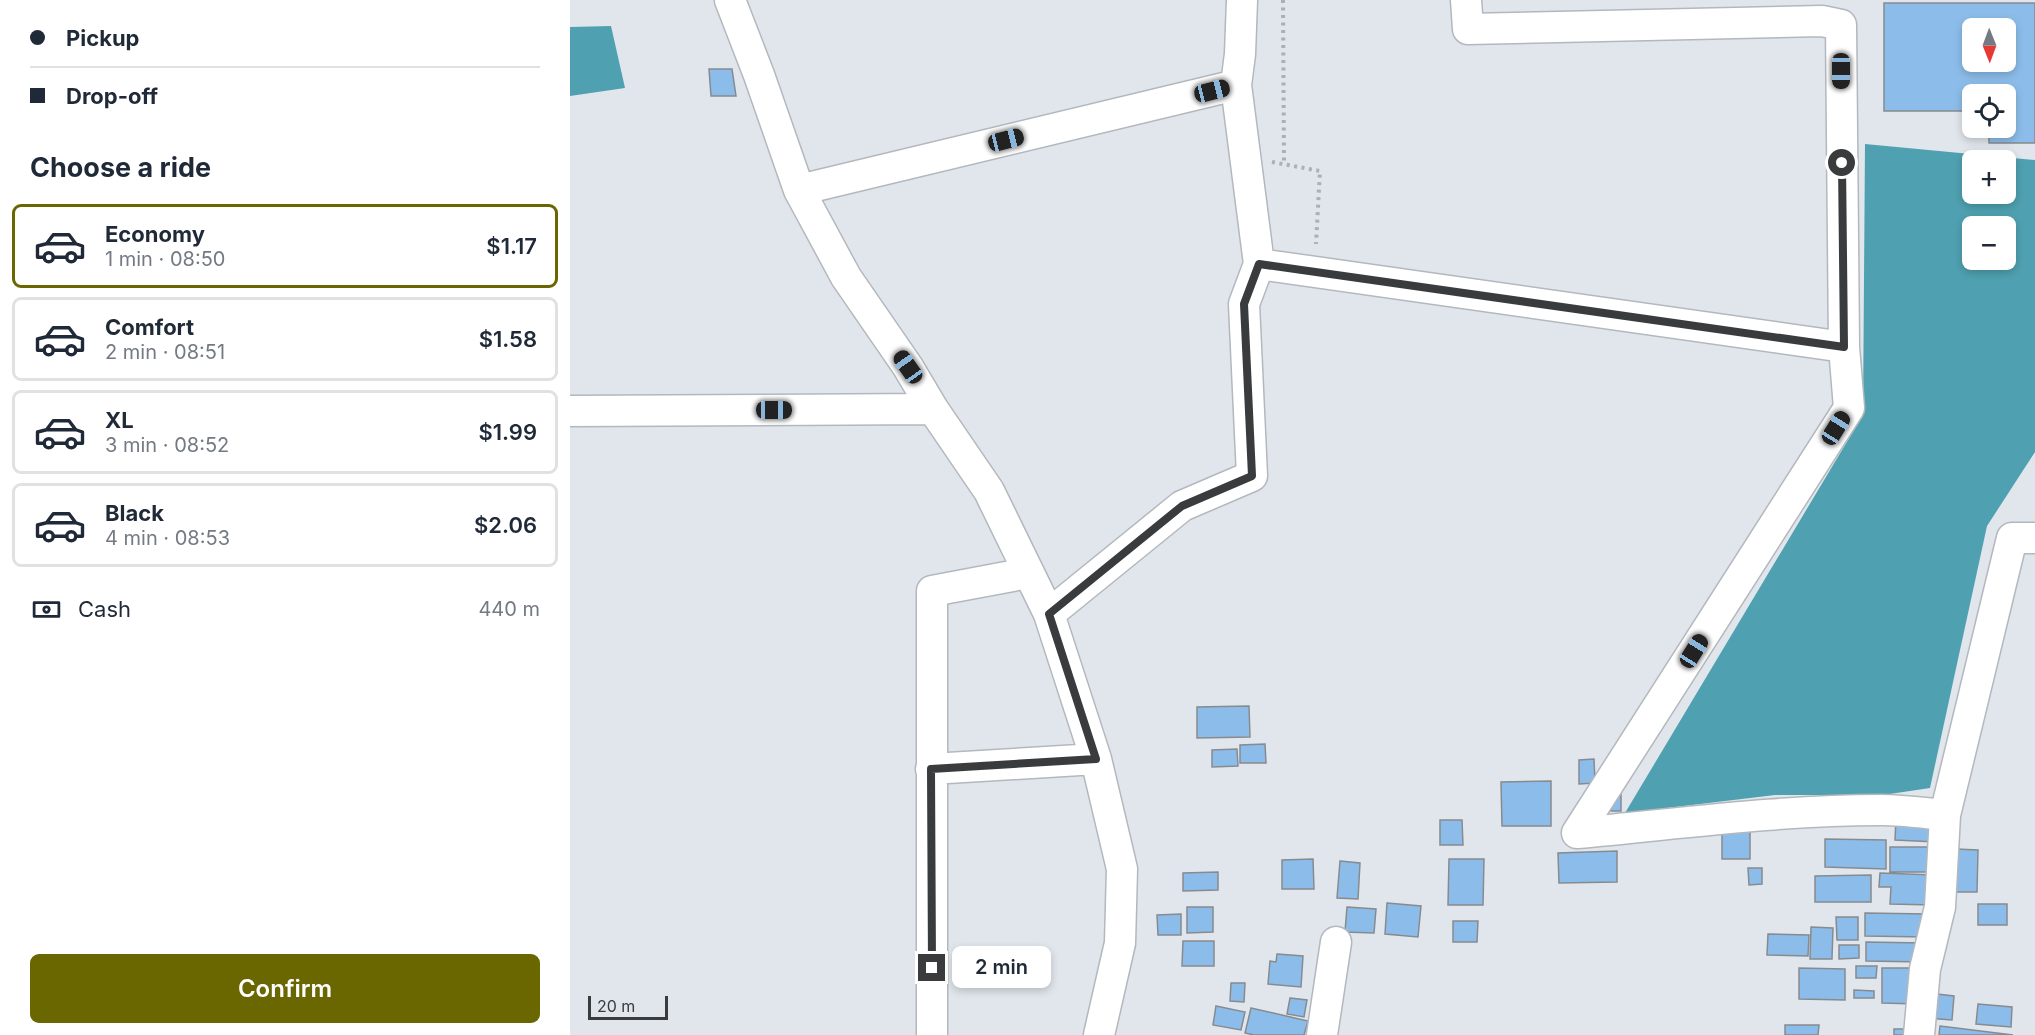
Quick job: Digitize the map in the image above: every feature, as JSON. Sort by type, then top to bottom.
[{"type":"street","points":[[730,0],[799,190],[846,277],[989,491],[1049,614],[1096,759],[1122,869],[1120,943],[1099,1035]]},
{"type":"street","points":[[1049,614],[1182,506],[1252,476],[1244,304],[1259,264],[1236,85],[1240,54],[1242,0]]},
{"type":"street","points":[[1466,0],[1468,29],[1822,21],[1841,24],[1844,347],[1849,408],[1577,833],[1725,818],[1815,812],[1883,810],[1945,815]]},
{"type":"street","points":[[799,190],[1236,85]]},
{"type":"street","points":[[1259,264],[1844,347]]},
{"type":"street","points":[[570,411],[933,409]]},
{"type":"street","points":[[1918,1035],[1925,969],[1940,907],[1945,815],[2012,537],[2035,538]]},
{"type":"street","points":[[932,1035],[932,591],[1028,573]]},
{"type":"street","points":[[931,769],[1096,759]]},
{"type":"street","points":[[1322,1035],[1336,942]]},
{"type":"path","points":[[1283,0],[1284,164]]},
{"type":"path","points":[[1266,161],[1320,171],[1315,271]]},
{"type":"water","points":[[611,26],[625,88],[570,96],[570,27]]},
{"type":"water","points":[[1865,144],[1962,153],[1962,204],[2016,204],[2016,158],[2035,160],[2035,452],[1987,526],[1930,788],[1883,795],[1775,795],[1625,813],[1863,415]]},
{"type":"building","points":[[1884,3],[2035,3],[2035,143],[1989,143],[1989,138],[2016,138],[2016,84],[1962,84],[1962,111],[1884,111]]},
{"type":"building","points":[[709,69],[732,69],[736,96],[711,96]]},
{"type":"building","points":[[1249,706],[1250,737],[1197,738],[1197,707]]},
{"type":"building","points":[[1265,744],[1266,763],[1240,763],[1240,745]]},
{"type":"building","points":[[1237,749],[1238,766],[1212,767],[1212,750]]},
{"type":"building","points":[[1594,759],[1595,783],[1579,784],[1579,760]]},
{"type":"building","points":[[1551,781],[1551,826],[1502,826],[1501,782]]},
{"type":"building","points":[[1611,793],[1621,793],[1621,811],[1611,811]]},
{"type":"building","points":[[1896,818],[1937,820],[1936,842],[1895,840]]},
{"type":"building","points":[[1440,820],[1462,820],[1463,845],[1440,845]]},
{"type":"building","points":[[1722,830],[1750,830],[1750,859],[1722,859]]},
{"type":"building","points":[[1825,839],[1886,840],[1886,869],[1825,867]]},
{"type":"building","points":[[1890,847],[1935,847],[1935,872],[1890,872]]},
{"type":"building","points":[[1956,849],[1978,850],[1977,892],[1955,892]]},
{"type":"building","points":[[1617,851],[1617,882],[1559,883],[1558,853]]},
{"type":"building","points":[[1313,859],[1314,889],[1282,889],[1282,860]]},
{"type":"building","points":[[1449,859],[1484,859],[1483,905],[1448,905]]},
{"type":"building","points":[[1340,861],[1360,863],[1358,899],[1337,898]]},
{"type":"building","points":[[1748,868],[1762,868],[1762,884],[1749,885]]},
{"type":"building","points":[[1218,872],[1218,890],[1183,891],[1183,873]]},
{"type":"building","points":[[1880,873],[1934,875],[1933,905],[1890,904],[1891,887],[1879,887]]},
{"type":"building","points":[[1871,875],[1871,902],[1815,902],[1815,876]]},
{"type":"building","points":[[1387,903],[1421,906],[1418,937],[1385,934]]},
{"type":"building","points":[[1978,904],[2007,904],[2007,925],[1978,925]]},
{"type":"building","points":[[1187,907],[1213,907],[1213,932],[1187,933]]},
{"type":"building","points":[[1347,907],[1376,909],[1374,933],[1345,932]]},
{"type":"building","points":[[1865,913],[1928,914],[1927,937],[1865,936]]},
{"type":"building","points":[[1181,914],[1181,935],[1158,935],[1157,915]]},
{"type":"building","points":[[1836,917],[1858,917],[1858,940],[1837,940]]},
{"type":"building","points":[[1453,921],[1478,921],[1477,942],[1453,942]]},
{"type":"building","points":[[1811,927],[1833,928],[1832,959],[1810,959]]},
{"type":"building","points":[[1768,934],[1809,935],[1808,956],[1767,955]]},
{"type":"building","points":[[1183,941],[1214,941],[1214,966],[1182,966]]},
{"type":"building","points":[[1866,942],[1924,943],[1924,962],[1866,961]]},
{"type":"building","points":[[1839,945],[1859,945],[1859,958],[1839,959]]},
{"type":"building","points":[[1277,954],[1303,956],[1301,987],[1268,984],[1270,961],[1276,962]]},
{"type":"building","points":[[1856,966],[1877,966],[1876,978],[1856,978]]},
{"type":"building","points":[[1799,968],[1845,969],[1845,1000],[1799,999]]},
{"type":"building","points":[[1882,968],[1917,968],[1916,1004],[1882,1003]]},
{"type":"building","points":[[1231,983],[1245,983],[1244,1002],[1230,1001]]},
{"type":"building","points":[[1854,990],[1874,991],[1874,998],[1854,998]]},
{"type":"building","points":[[1928,993],[1954,996],[1952,1020],[1926,1018]]},
{"type":"building","points":[[1290,998],[1307,1000],[1304,1017],[1287,1014]]},
{"type":"building","points":[[1978,1004],[2012,1007],[2011,1027],[1976,1024]]},
{"type":"building","points":[[1216,1006],[1245,1012],[1241,1030],[1213,1025]]},
{"type":"building","points":[[1251,1008],[1308,1021],[1304,1035],[1245,1033]]},
{"type":"building","points":[[1785,1025],[1819,1025],[1818,1035],[1785,1035]]},
{"type":"building","points":[[1940,1026],[2013,1035],[1939,1035]]},
{"type":"building","points":[[1894,1029],[1913,1029],[1913,1035],[1894,1035]]},
{"type":"route","points":[[932,968],[931,769],[1096,759],[1049,614],[1182,506],[1252,476],[1244,304],[1259,264],[1844,347],[1842,163]]}]
